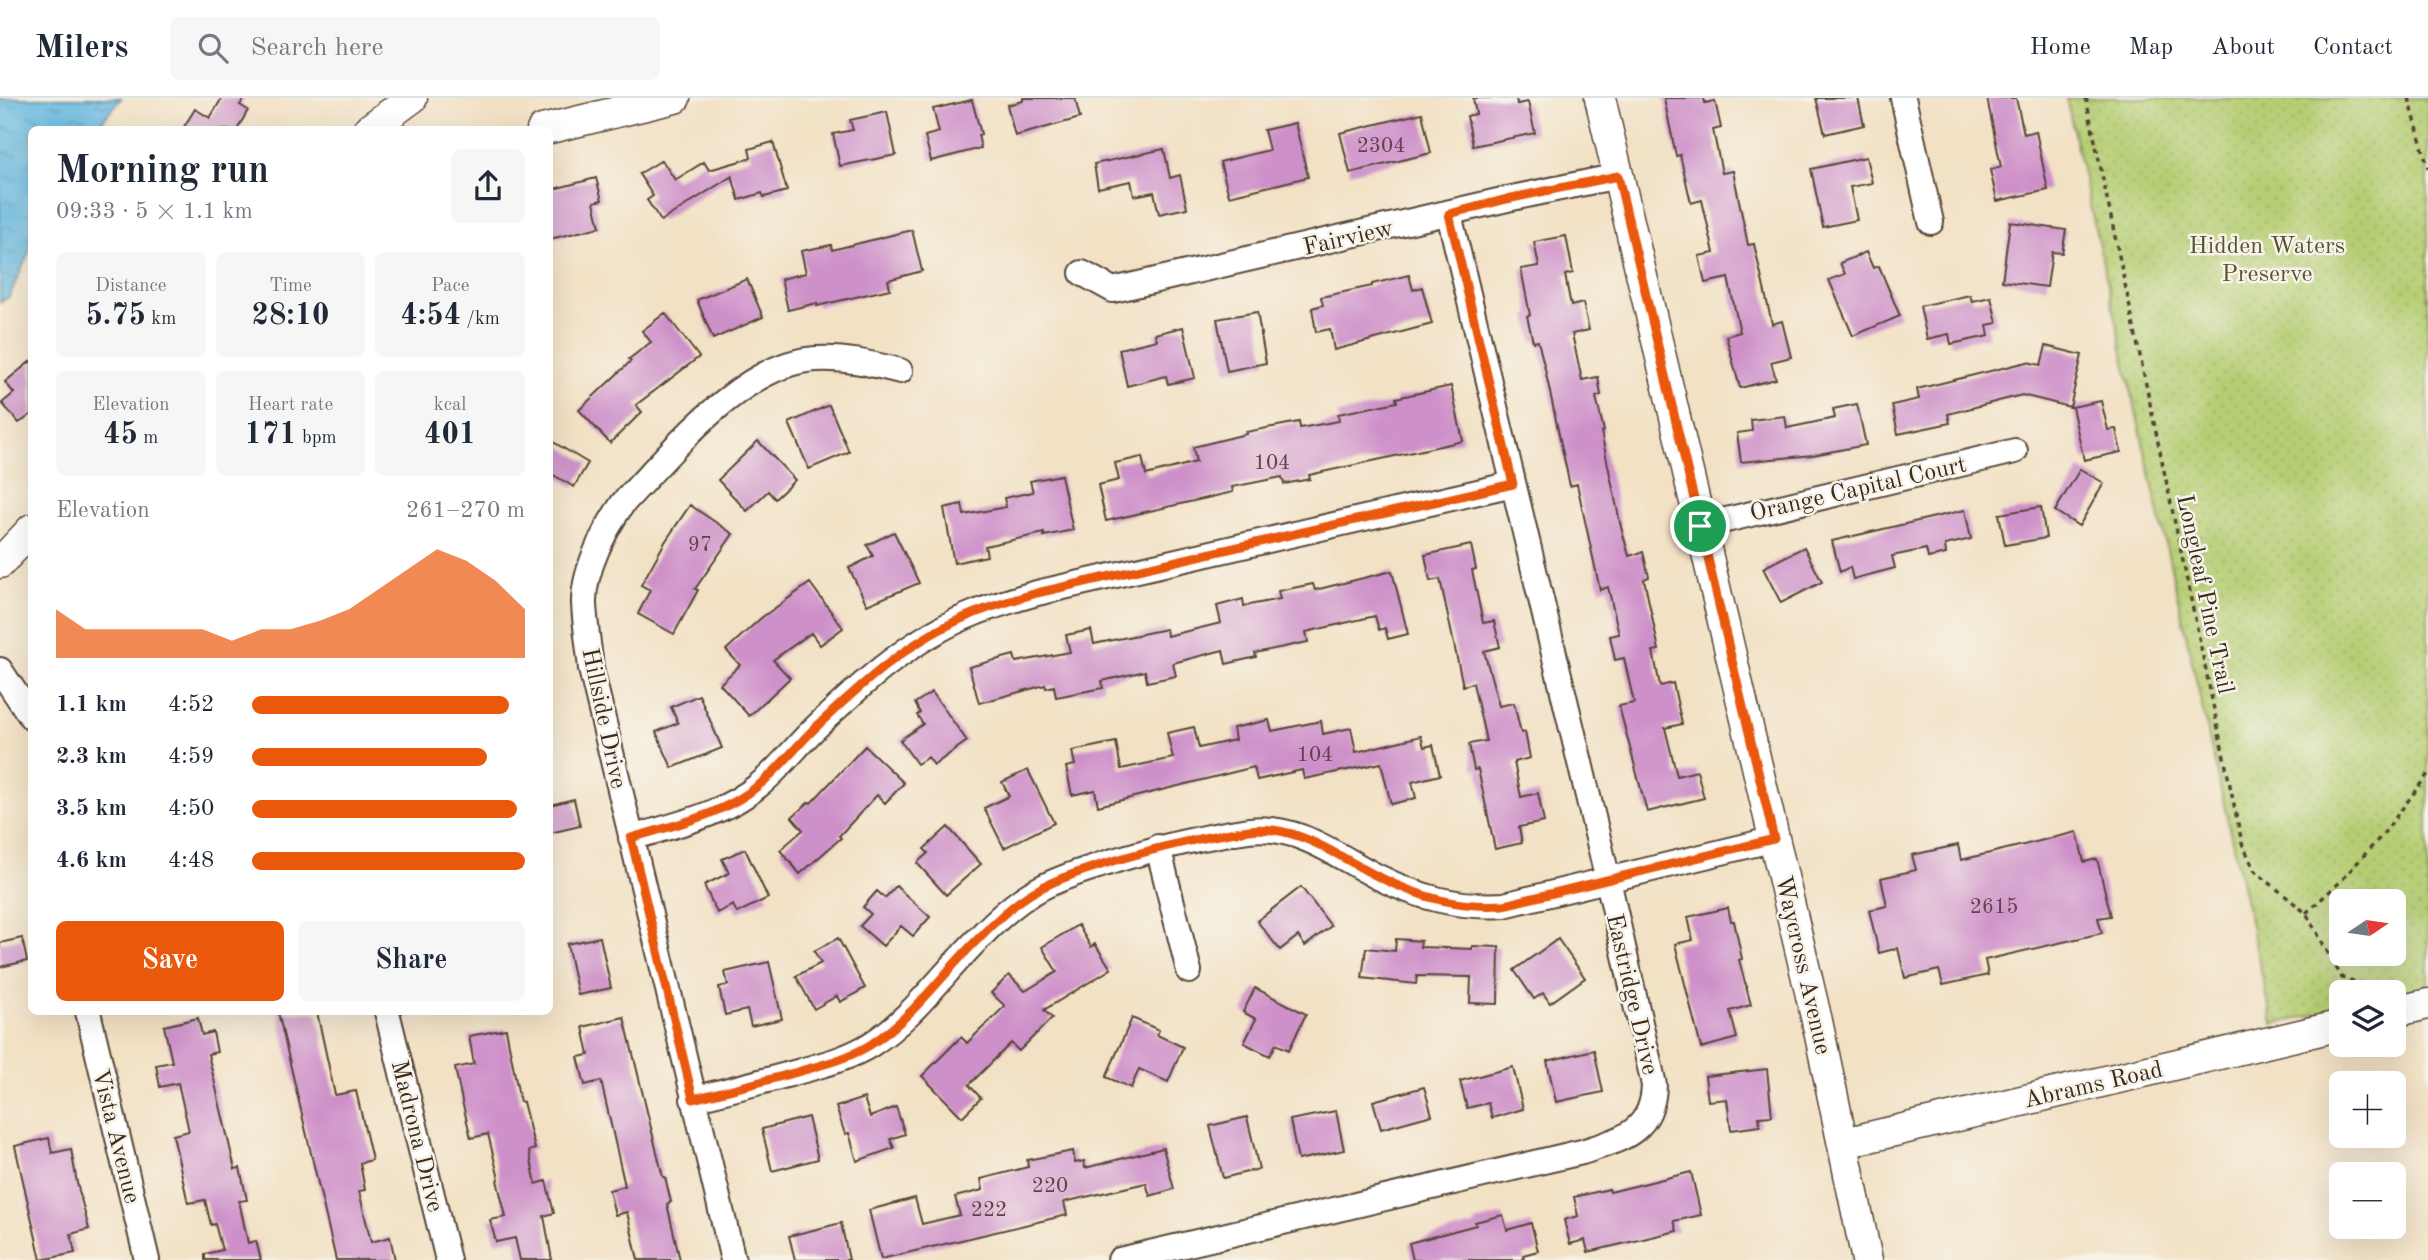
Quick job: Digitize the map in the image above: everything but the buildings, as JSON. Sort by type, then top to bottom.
[{"type":"street","points":[[374,126],[412,98]]},
{"type":"street","points":[[553,127],[676,98]]},
{"type":"street","name":"Waycross Avenue","points":[[1600,98],[1844,1143],[1867,1260]]},
{"type":"street","points":[[1903,98],[1931,222]]},
{"type":"street","name":"Fairview","points":[[1082,272],[1113,290],[1618,176]]},
{"type":"street","name":"Eastridge Drive","points":[[1120,1260],[1582,1152],[1634,1132],[1646,1117],[1654,1097],[1654,1085],[1608,880],[1449,214]]},
{"type":"street","name":"Hillside Drive","points":[[733,1260],[591,669],[584,601],[591,564],[611,521],[623,503],[737,390],[788,364],[813,359],[846,358],[900,371]]},
{"type":"street","name":"Orange Capital Court","points":[[1700,526],[2015,451]]},
{"type":"street","points":[[631,838],[693,820],[735,801],[759,786],[811,732],[875,673],[920,641],[975,613],[1037,593],[1513,484]]},
{"type":"street","points":[[0,563],[28,533]]},
{"type":"street","points":[[0,670],[28,712]]},
{"type":"street","points":[[693,1099],[841,1060],[869,1046],[901,1023],[978,939],[1013,906],[1039,888],[1070,875],[1158,847],[1254,830],[1273,830],[1293,834],[1332,850],[1400,887],[1444,902],[1475,907],[1504,905],[1774,839]]},
{"type":"street","points":[[1158,847],[1189,971]]},
{"type":"street","points":[[2406,1000],[2428,1004]]},
{"type":"street","name":"Vista Avenue","points":[[89,1015],[147,1260]]},
{"type":"street","name":"Madrona Drive","points":[[388,1015],[448,1260]]},
{"type":"street","name":"Abrams Road","points":[[1844,1143],[2329,1027]]},
{"type":"path","name":"Longleaf Pine Trail","points":[[2086,98],[2242,843],[2255,871],[2306,913],[2342,978],[2349,980]]},
{"type":"path","points":[[2409,98],[2428,168]]},
{"type":"path","points":[[2306,913],[2341,881],[2385,833],[2428,774]]},
{"type":"green space","name":"Hidden Waters Preserve","points":[[2066,98],[2428,98],[2428,988],[2406,993],[2406,980],[2329,980],[2329,1012],[2273,1024]]},
{"type":"water","points":[[0,98],[121,98],[98,126],[28,126],[28,255],[9,297],[0,302]]},
{"type":"route","points":[[1618,176],[1700,526],[1774,839],[1504,905],[1475,907],[1444,902],[1400,887],[1332,850],[1293,834],[1273,830],[1254,830],[1158,847],[1070,875],[1039,888],[1013,906],[978,939],[901,1023],[869,1046],[841,1060],[693,1099],[631,838],[693,820],[735,801],[759,786],[811,732],[901,652],[939,629],[975,613],[1037,593],[1513,484],[1449,214],[1618,176]]}]
